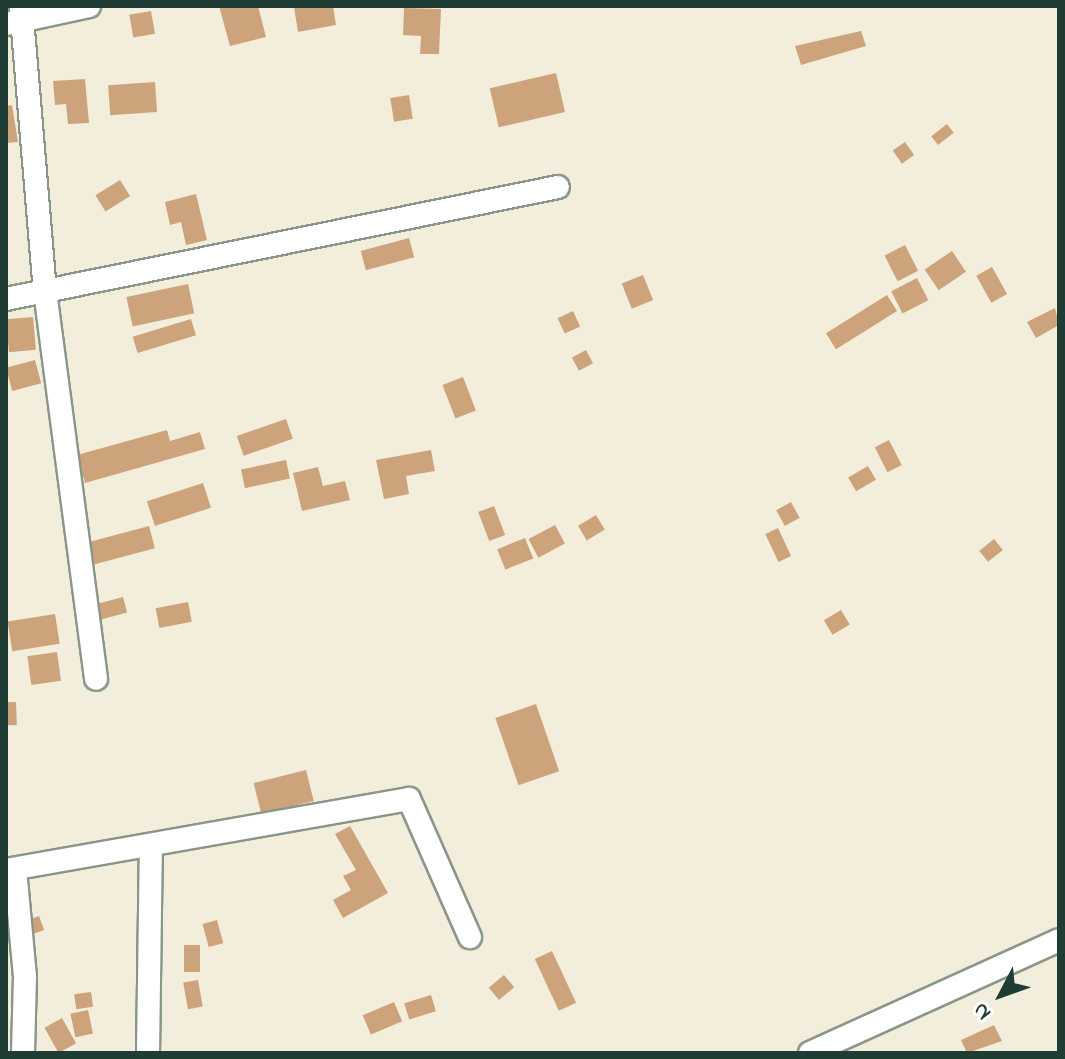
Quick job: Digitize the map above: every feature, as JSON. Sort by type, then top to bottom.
[{"type":"street","points":[[89,6],[16,17],[45,291],[96,679]]},
{"type":"street","points":[[6,299],[558,187]]},
{"type":"street","points":[[23,1053],[25,976],[10,870],[409,799],[470,937]]},
{"type":"street","points":[[148,1053],[151,847]]},
{"type":"street","points":[[810,1053],[1059,940]]},
{"type":"building","points":[[219,6],[258,6],[266,37],[230,46]]},
{"type":"building","points":[[333,6],[336,25],[298,32],[294,7]]},
{"type":"building","points":[[404,8],[441,9],[439,54],[420,54],[421,36],[403,35]]},
{"type":"building","points":[[151,11],[155,34],[133,37],[129,15]]},
{"type":"building","points":[[861,31],[866,46],[801,65],[795,46]]},
{"type":"building","points":[[556,73],[565,112],[499,127],[490,88]]},
{"type":"building","points":[[85,79],[89,123],[68,124],[66,104],[55,105],[53,81]]},
{"type":"building","points":[[155,82],[157,112],[110,115],[108,85]]},
{"type":"building","points":[[409,95],[413,119],[394,122],[390,98]]},
{"type":"building","points":[[12,105],[18,142],[6,143],[6,106]]},
{"type":"building","points":[[947,124],[954,133],[938,145],[931,136]]},
{"type":"building","points":[[905,142],[914,155],[902,164],[893,151]]},
{"type":"building","points":[[120,180],[130,196],[105,211],[95,195]]},
{"type":"building","points":[[196,194],[207,240],[186,245],[181,222],[170,225],[165,202]]},
{"type":"building","points":[[409,238],[414,257],[366,270],[361,251]]},
{"type":"building","points":[[905,245],[918,271],[898,281],[885,255]]},
{"type":"building","points":[[952,251],[966,272],[939,290],[925,269]]},
{"type":"building","points":[[992,267],[1007,294],[991,303],[976,276]]},
{"type":"building","points":[[643,275],[653,300],[632,309],[622,284]]},
{"type":"building","points":[[917,278],[928,300],[903,313],[891,291]]},
{"type":"building","points":[[188,284],[194,313],[133,326],[126,297]]},
{"type":"building","points":[[887,295],[897,311],[836,349],[826,333]]},
{"type":"building","points":[[1055,308],[1059,325],[1036,338],[1027,322]]},
{"type":"building","points":[[573,311],[580,326],[565,334],[558,318]]},
{"type":"building","points":[[33,317],[36,350],[9,352],[6,319]]},
{"type":"building","points":[[191,319],[196,335],[138,353],[133,337]]},
{"type":"building","points":[[586,350],[593,363],[579,371],[572,358]]},
{"type":"building","points":[[35,360],[41,383],[12,391],[6,368]]},
{"type":"building","points":[[463,377],[476,411],[455,418],[442,385]]},
{"type":"building","points":[[286,419],[293,439],[244,456],[237,436]]},
{"type":"building","points":[[167,430],[170,441],[200,432],[205,449],[85,483],[77,455]]},
{"type":"building","points":[[889,440],[902,465],[887,472],[875,447]]},
{"type":"building","points":[[431,450],[435,471],[406,476],[409,494],[384,499],[376,460]]},
{"type":"building","points":[[286,460],[290,479],[245,488],[241,470]]},
{"type":"building","points":[[868,466],[876,480],[856,491],[848,478]]},
{"type":"building","points":[[318,467],[323,486],[345,481],[350,500],[302,511],[293,473]]},
{"type":"building","points":[[203,483],[211,508],[155,526],[147,501]]},
{"type":"building","points":[[791,502],[800,518],[785,526],[776,510]]},
{"type":"building","points":[[494,506],[505,535],[489,541],[478,512]]},
{"type":"building","points":[[596,515],[605,530],[587,540],[578,526]]},
{"type":"building","points":[[555,525],[565,544],[538,558],[529,539]]},
{"type":"building","points":[[149,526],[155,548],[92,565],[86,543]]},
{"type":"building","points":[[778,528],[791,556],[778,562],[765,534]]},
{"type":"building","points":[[525,538],[533,558],[505,570],[497,549]]},
{"type":"building","points":[[994,539],[1003,550],[988,562],[979,551]]},
{"type":"building","points":[[123,597],[127,612],[98,620],[94,605]]},
{"type":"building","points":[[188,602],[192,622],[159,628],[156,608]]},
{"type":"building","points":[[841,610],[850,625],[833,635],[824,620]]},
{"type":"building","points":[[55,614],[60,644],[12,651],[8,622]]},
{"type":"building","points":[[57,652],[61,681],[31,685],[27,656]]},
{"type":"building","points":[[6,702],[16,702],[17,725],[7,725]]},
{"type":"building","points":[[536,704],[559,771],[518,785],[495,718]]},
{"type":"building","points":[[306,770],[314,801],[261,814],[254,783]]},
{"type":"building","points":[[350,826],[388,893],[343,918],[333,900],[351,890],[343,876],[356,870],[335,834]]},
{"type":"building","points":[[39,916],[44,930],[29,936],[24,921]]},
{"type":"building","points":[[217,920],[223,943],[209,947],[203,924]]},
{"type":"building","points":[[184,945],[200,945],[200,972],[184,972]]},
{"type":"building","points":[[552,951],[576,1003],[559,1011],[535,959]]},
{"type":"building","points":[[504,975],[514,987],[499,1000],[489,988]]},
{"type":"building","points":[[198,980],[203,1007],[188,1009],[183,983]]},
{"type":"building","points":[[91,992],[93,1007],[76,1009],[74,994]]},
{"type":"building","points":[[431,995],[436,1011],[409,1019],[404,1003]]},
{"type":"building","points":[[394,1002],[402,1021],[371,1035],[363,1015]]},
{"type":"building","points":[[88,1010],[93,1033],[75,1037],[70,1014]]},
{"type":"building","points":[[62,1018],[76,1043],[59,1053],[45,1028]]},
{"type":"building","points":[[994,1025],[1002,1041],[967,1053],[961,1040]]}]
